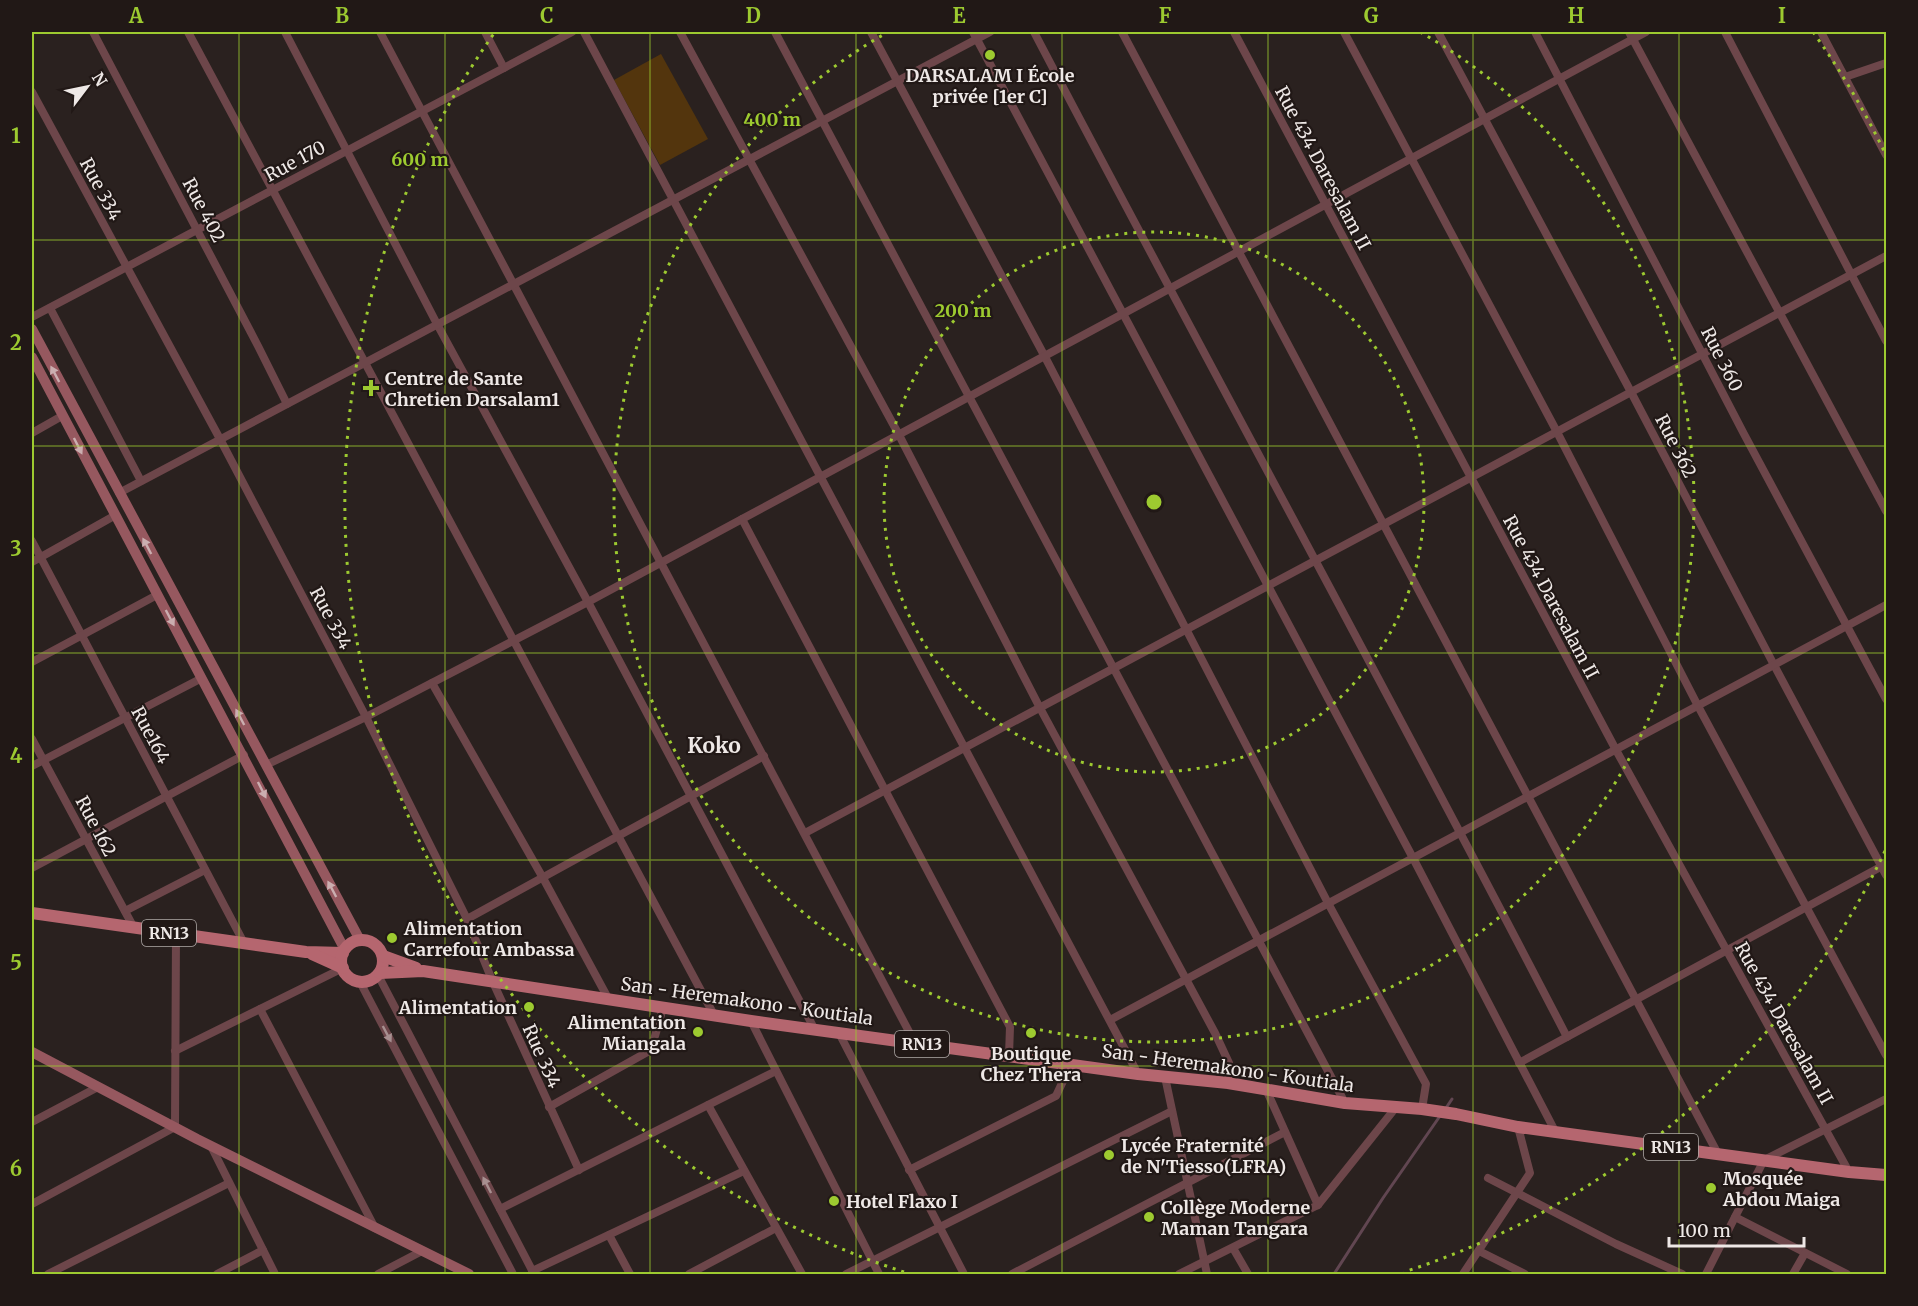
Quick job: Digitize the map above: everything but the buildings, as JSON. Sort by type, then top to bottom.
[{"type":"main road","points":[[32,329],[360,940]]},
{"type":"main road","points":[[32,357],[114,516],[244,755],[344,951]]},
{"type":"main road","name":"RN13","points":[[32,914],[306,951],[344,951]]},
{"type":"main road","points":[[360,940],[374,944],[382,956],[383,965],[379,974],[370,981],[360,982],[350,978],[341,960],[344,951],[351,943],[360,940]]},
{"type":"main road","name":"RN13","points":[[306,951],[343,968]]},
{"type":"main road","name":"RN13","points":[[382,956],[423,971]]},
{"type":"main road","name":"RN13","points":[[379,974],[423,971]]},
{"type":"main road","name":"San - Heremakono - Koutiala","points":[[423,971],[915,1044],[1138,1074],[1228,1083],[1345,1103],[1422,1109]]},
{"type":"main road","points":[[32,1052],[211,1146],[469,1275]]},
{"type":"main road","name":"RN13","points":[[1422,1109],[1518,1127],[1849,1172],[1887,1175]]},
{"type":"street","name":"Rue 402","points":[[93,32],[287,404]]},
{"type":"street","points":[[188,32],[714,1015]]},
{"type":"street","points":[[285,32],[437,324],[692,796],[814,1030]]},
{"type":"street","points":[[380,32],[915,1044]]},
{"type":"street","points":[[485,32],[504,68]]},
{"type":"street","name":"Rue 170","points":[[32,317],[572,32]]},
{"type":"street","points":[[584,32],[1138,1074]]},
{"type":"street","points":[[680,32],[899,435],[1040,708],[1229,1063],[1228,1083]]},
{"type":"street","points":[[775,32],[1345,1103]]},
{"type":"street","points":[[871,32],[1044,356],[1328,903],[1426,1084],[1422,1109]]},
{"type":"street","points":[[119,493],[897,81],[975,35],[990,32]]},
{"type":"street","points":[[1034,32],[1169,289],[1461,832],[1567,1037]]},
{"type":"street","points":[[1122,32],[1718,1154]]},
{"type":"street","name":"Rue 434 Daresalam II","points":[[1234,32],[1616,750],[1849,1172]]},
{"type":"street","points":[[1344,32],[1557,432],[1698,706],[1887,1055]]},
{"type":"street","name":"Rue 362","points":[[1438,32],[1631,392],[1773,665],[1884,865],[1887,875]]},
{"type":"street","name":"Rue 360","points":[[1534,32],[1887,699]]},
{"type":"street","points":[[266,765],[366,717],[588,602],[1560,78],[1631,35],[1646,32]]},
{"type":"street","points":[[1725,32],[1887,341]]},
{"type":"street","points":[[1821,32],[1887,155]]},
{"type":"street","points":[[975,35],[1413,858],[1555,1131]]},
{"type":"street","points":[[1631,35],[1887,511]]},
{"type":"street","points":[[1845,77],[1887,63]]},
{"type":"street","name":"Rue 334","points":[[32,92],[220,439],[366,717],[467,919],[492,980],[579,1170]]},
{"type":"street","points":[[805,833],[1887,256]]},
{"type":"street","points":[[50,308],[141,481]]},
{"type":"street","points":[[32,433],[63,416]]},
{"type":"street","points":[[32,562],[114,516]]},
{"type":"street","points":[[742,519],[1010,1027],[1009,1055]]},
{"type":"street","name":"Rue164","points":[[32,540],[244,943]]},
{"type":"street","points":[[32,662],[157,595]]},
{"type":"street","points":[[1110,1020],[1887,605]]},
{"type":"street","points":[[32,766],[202,678]]},
{"type":"street","points":[[432,683],[543,878],[609,1000]]},
{"type":"street","name":"Rue 162","points":[[32,739],[134,928]]},
{"type":"street","points":[[32,868],[244,755]]},
{"type":"street","points":[[467,919],[764,756]]},
{"type":"street","points":[[1519,1063],[1884,865]]},
{"type":"street","points":[[124,911],[205,870]]},
{"type":"street","points":[[32,1204],[175,1127],[176,933]]},
{"type":"street","points":[[175,1050],[343,968]]},
{"type":"street","points":[[379,974],[533,1273],[744,1171]]},
{"type":"street","points":[[360,982],[513,1275]]},
{"type":"street","points":[[549,1107],[651,1050],[663,1008]]},
{"type":"street","points":[[260,1009],[375,1228]]},
{"type":"street","points":[[751,1021],[879,1275]]},
{"type":"street","points":[[839,1033],[963,1275]]},
{"type":"street","points":[[909,1170],[1056,1096],[1071,1064]]},
{"type":"street","points":[[500,1209],[776,1071]]},
{"type":"street","points":[[1165,1077],[1207,1275]]},
{"type":"street","points":[[32,1122],[98,1087]]},
{"type":"street","points":[[1266,1089],[1318,1205]]},
{"type":"street","points":[[1706,1275],[1764,1160],[1887,1099]]},
{"type":"street","points":[[708,1105],[802,1275]]},
{"type":"street","points":[[1179,1275],[1318,1205],[1397,1106]]},
{"type":"street","points":[[846,1275],[1172,1111]]},
{"type":"street","points":[[1463,1275],[1530,1173],[1518,1127]]},
{"type":"street","points":[[1012,1275],[1285,1132]]},
{"type":"street","points":[[211,1146],[275,1275]]},
{"type":"street","points":[[1488,1178],[1682,1275]]},
{"type":"street","points":[[48,1275],[229,1183]]},
{"type":"street","points":[[1735,1217],[1848,1275]]},
{"type":"street","points":[[689,1275],[776,1228]]},
{"type":"street","points":[[609,1235],[630,1275]]},
{"type":"street","points":[[1233,1248],[1248,1275]]},
{"type":"street","points":[[217,1275],[263,1250]]},
{"type":"street","points":[[378,1275],[422,1251]]},
{"type":"street","points":[[1479,1251],[1525,1275]]},
{"type":"street","points":[[1793,1275],[1805,1253]]},
{"type":"shaded area","points":[[661,54],[708,139],[660,165],[614,80]]},
{"type":"waterway","points":[[1446,1108],[1452,1099]]},
{"type":"waterway","points":[[1334,1274],[1440,1116]]},
{"type":"place","name":"DARSALAM I École privée [1er C]","points":[[990,55]]},
{"type":"place","name":"Centre de Sante Chretien Darsalam1","points":[[371,388]]},
{"type":"place","name":"Alimentation Carrefour Ambassa","points":[[392,938]]},
{"type":"place","name":"Alimentation","points":[[529,1007]]},
{"type":"place","name":"Alimentation Miangala","points":[[698,1032]]},
{"type":"place","name":"Boutique Chez Thera","points":[[1031,1033]]},
{"type":"place","name":"Lycée Fraternité de N'Tiesso(LFRA)","points":[[1109,1155]]},
{"type":"place","name":"Mosquée Abdou Maiga","points":[[1711,1188]]},
{"type":"place","name":"Hotel Flaxo I","points":[[834,1201]]},
{"type":"place","name":"Collège Moderne Maman Tangara","points":[[1149,1217]]},
{"type":"district","name":"Koko","points":[[714,745]]}]
